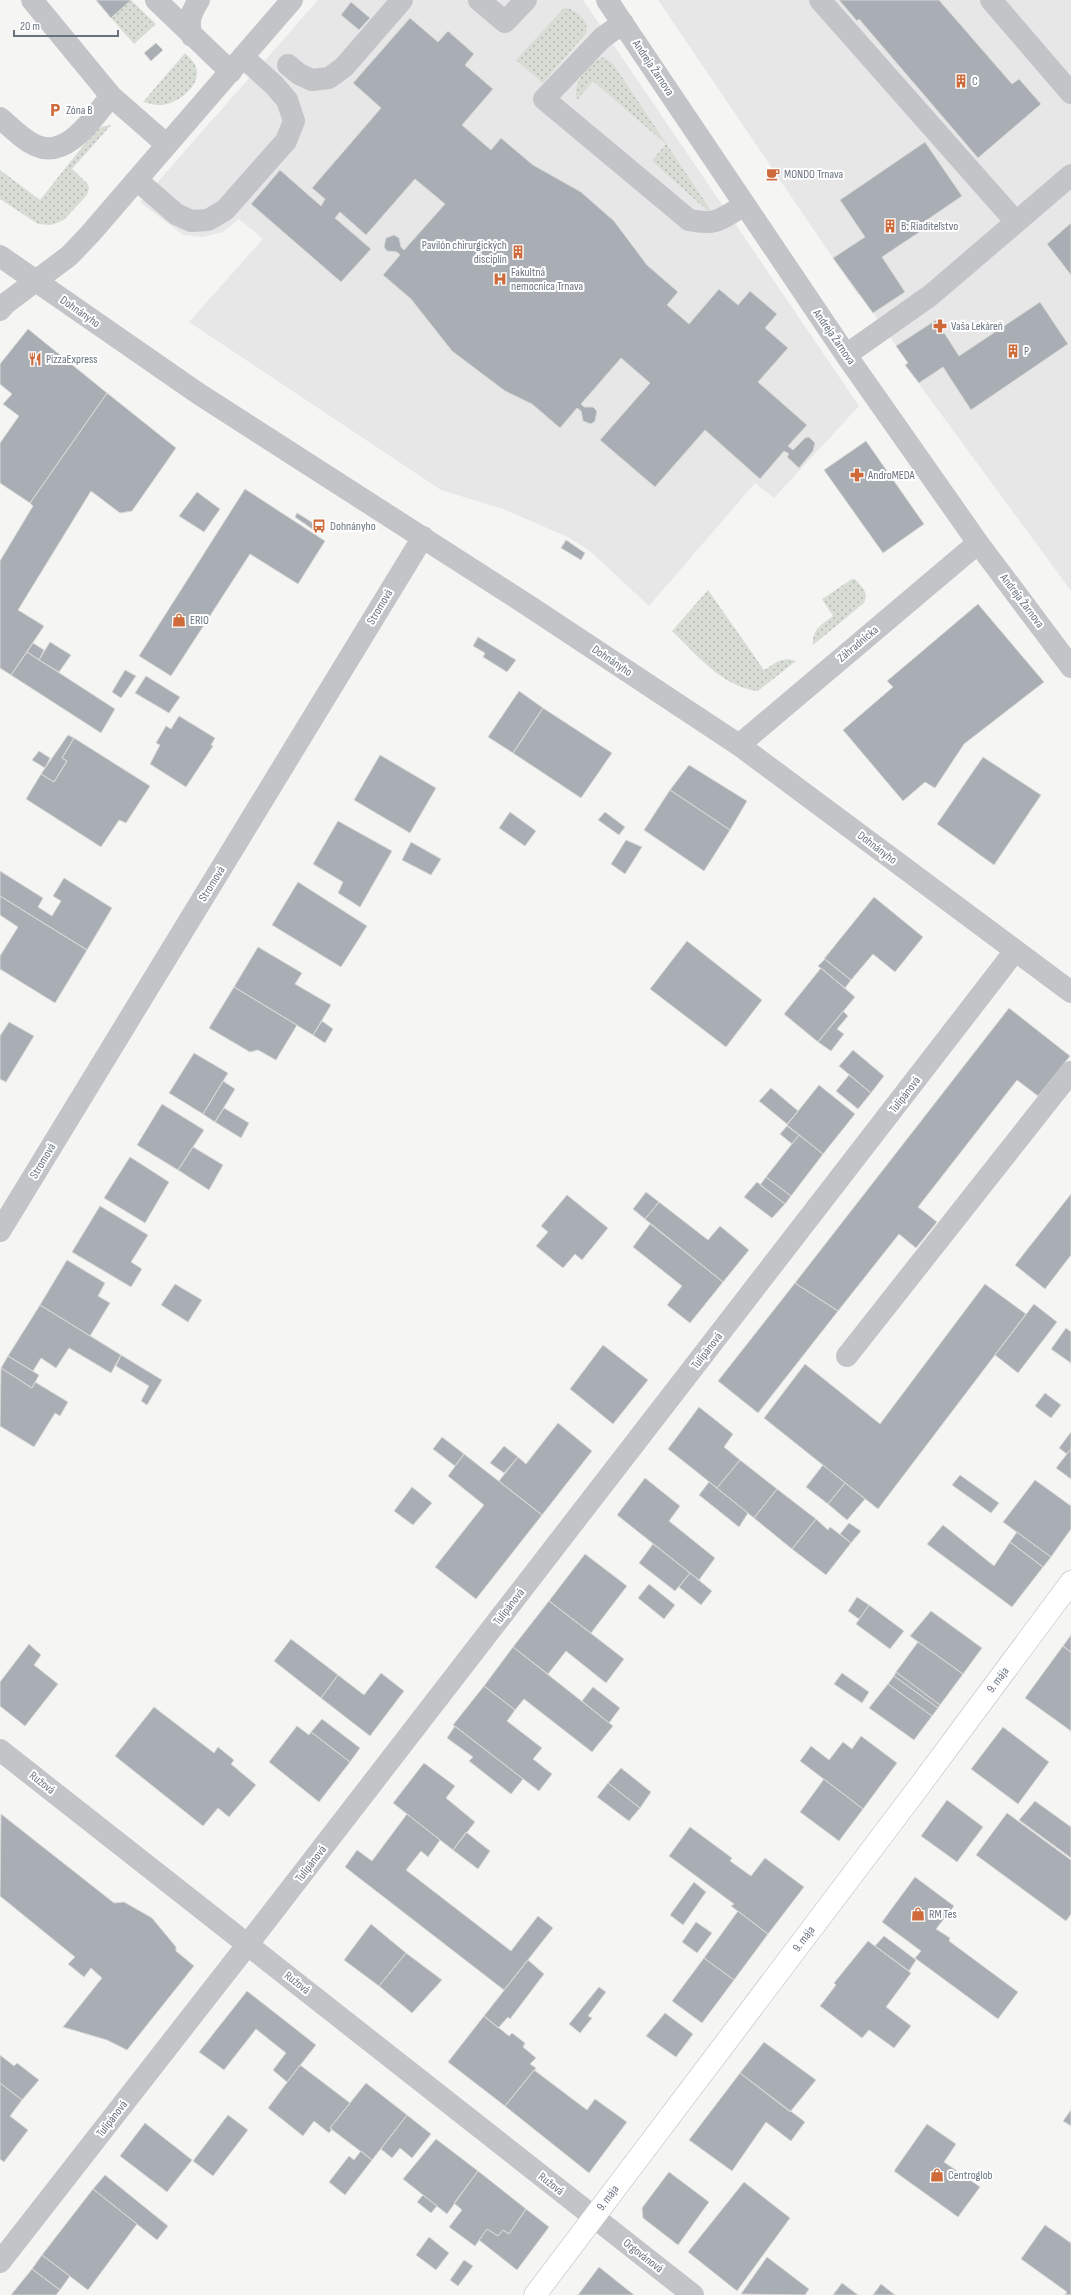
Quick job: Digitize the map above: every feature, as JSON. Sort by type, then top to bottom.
[{"type":"main road","name":"9. mája","points":[[535,2295],[915,1792],[1071,1582]]},
{"type":"street","points":[[32,0],[111,96],[168,145]]},
{"type":"street","points":[[137,180],[176,214],[191,221],[208,220],[225,210],[286,141],[294,121],[287,100],[274,85],[237,65],[192,36],[156,0]]},
{"type":"street","points":[[192,36],[189,26],[190,14],[199,0]]},
{"type":"street","points":[[0,310],[5,304],[69,256],[90,234],[292,0]]},
{"type":"street","points":[[288,64],[299,74],[312,80],[329,78],[344,66],[402,0]]},
{"type":"street","points":[[480,0],[505,22],[526,0]]},
{"type":"street","name":"Andreja Žarnova","points":[[607,0],[846,355],[978,543],[1071,667]]},
{"type":"street","points":[[820,0],[1016,222]]},
{"type":"street","points":[[992,0],[1071,93]]},
{"type":"street","points":[[623,23],[602,38],[544,99],[689,220],[707,224],[724,218],[744,205]]},
{"type":"street","points":[[0,118],[36,146],[50,150],[66,144],[79,132],[111,96]]},
{"type":"street","points":[[846,355],[931,295],[1071,174]]},
{"type":"street","name":"Dohnányho","points":[[0,256],[199,394],[423,537],[739,745],[1071,992]]},
{"type":"street","name":"Stromová","points":[[0,1231],[423,537]]},
{"type":"street","name":"Záhradnícka","points":[[739,745],[978,543]]},
{"type":"street","name":"Tulipánová","points":[[0,2262],[248,1944],[1015,951]]},
{"type":"street","points":[[848,1356],[1071,1072]]},
{"type":"street","name":"Ružová","points":[[0,1750],[248,1944],[593,2218]]},
{"type":"street","name":"Orgovánová","points":[[593,2218],[693,2295]]},
{"type":"shaded area","points":[[131,0],[156,24],[134,44],[111,18]]},
{"type":"shaded area","name":"Fakultná nemocnica Trnava","points":[[318,0],[583,0],[859,406],[774,498],[755,483],[649,606],[591,552],[568,537],[503,509],[441,490],[189,322],[263,239],[239,219],[223,232],[203,237],[183,235],[140,202]]},
{"type":"shaded area","points":[[658,0],[1071,0],[1071,591],[905,365],[908,363],[860,294],[858,295]]},
{"type":"shaded area","points":[[564,8],[573,10],[581,16],[586,24],[586,33],[543,83],[516,60]]},
{"type":"shaded area","points":[[185,53],[194,63],[197,71],[197,77],[190,89],[178,99],[165,105],[143,102]]},
{"type":"shaded area","points":[[604,57],[613,64],[711,211],[707,210],[652,161],[666,144],[593,81],[577,100],[576,93],[579,80],[592,63]]},
{"type":"shaded area","points":[[111,125],[72,169],[87,183],[89,188],[87,195],[64,220],[51,225],[38,224],[0,199],[0,170],[40,200],[94,132],[101,127]]},
{"type":"shaded area","points":[[852,579],[855,579],[864,590],[866,596],[864,603],[813,645],[814,635],[818,628],[833,616],[822,599]]},
{"type":"shaded area","points":[[708,590],[764,670],[783,660],[787,659],[796,661],[758,691],[745,688],[722,677],[672,631]]},
{"type":"building","points":[[96,0],[131,0],[111,18]]},
{"type":"building","name":"C","points":[[839,0],[939,0],[1012,84],[1019,79],[1041,104],[978,158],[859,19],[857,21]]},
{"type":"building","points":[[351,2],[370,18],[359,30],[341,15]]},
{"type":"building","name":"Pavilón chirurgických disciplín","points":[[410,18],[438,42],[448,31],[474,54],[465,65],[493,89],[462,125],[491,150],[501,138],[533,165],[581,192],[614,221],[647,265],[678,292],[667,305],[689,324],[719,289],[738,305],[750,291],[777,314],[765,328],[788,348],[758,382],[807,425],[788,446],[793,450],[805,438],[809,437],[815,443],[813,451],[799,468],[787,457],[789,454],[784,451],[760,479],[705,430],[655,487],[600,440],[650,383],[621,358],[581,404],[584,407],[593,407],[597,411],[595,421],[591,424],[583,421],[581,411],[577,408],[560,428],[532,404],[505,391],[452,351],[411,299],[383,275],[400,255],[397,252],[387,251],[384,247],[386,238],[394,235],[399,238],[401,247],[404,250],[445,204],[415,179],[366,235],[340,212],[335,218],[371,249],[341,282],[251,204],[280,170],[321,206],[325,199],[312,188],[381,108],[353,83]]},
{"type":"building","points":[[156,43],[163,50],[151,61],[144,53]]},
{"type":"building","name":"B: Riaditeľstvo","points":[[925,142],[962,196],[921,224],[924,229],[882,257],[905,292],[873,313],[833,258],[865,237],[840,200]]},
{"type":"building","points":[[1071,223],[1071,275],[1047,244]]},
{"type":"building","name":"P","points":[[1040,302],[1068,344],[971,410],[943,367],[919,383],[905,365],[908,363],[896,346],[936,320],[959,356]]},
{"type":"building","points":[[28,329],[107,393],[30,503],[0,483],[0,443],[19,416],[3,404],[12,394],[0,384],[0,364]]},
{"type":"building","points":[[107,393],[176,448],[132,511],[120,513],[91,491],[18,610],[44,626],[11,675],[0,668],[0,561],[33,506],[30,503]]},
{"type":"building","points":[[866,441],[924,524],[883,553],[824,470]]},
{"type":"building","points":[[245,489],[325,541],[298,584],[250,554],[171,676],[139,656]]},
{"type":"building","points":[[197,492],[220,509],[204,532],[179,516]]},
{"type":"building","points":[[297,513],[318,526],[315,531],[295,517]]},
{"type":"building","points":[[566,540],[585,553],[581,560],[561,548]]},
{"type":"building","points":[[978,604],[1044,682],[964,744],[935,788],[925,782],[903,801],[843,730],[893,687],[887,681]]},
{"type":"building","points":[[478,637],[516,660],[507,672],[483,657],[485,653],[473,646]]},
{"type":"building","points":[[50,642],[71,655],[59,672],[39,660]]},
{"type":"building","points":[[33,643],[44,650],[39,660],[27,652]]},
{"type":"building","points":[[27,652],[115,709],[101,733],[11,675]]},
{"type":"building","points":[[125,670],[136,676],[121,698],[112,692]]},
{"type":"building","points":[[146,676],[180,697],[169,713],[135,693]]},
{"type":"building","points":[[519,691],[543,708],[513,753],[488,737]]},
{"type":"building","points":[[543,708],[612,753],[581,798],[513,753]]},
{"type":"building","points":[[179,716],[215,738],[211,745],[213,746],[186,787],[150,764],[160,745],[156,743],[166,726],[171,729]]},
{"type":"building","points":[[68,735],[74,738],[62,758],[67,761],[54,782],[41,774]]},
{"type":"building","points":[[74,738],[150,786],[126,823],[119,820],[101,847],[26,799],[41,774],[54,782],[67,761],[62,758]]},
{"type":"building","points":[[39,751],[50,758],[45,768],[32,760]]},
{"type":"building","points":[[380,755],[436,788],[410,833],[354,800]]},
{"type":"building","points":[[983,757],[1041,795],[994,865],[937,824]]},
{"type":"building","points":[[689,765],[747,801],[730,830],[670,790]]},
{"type":"building","points":[[670,790],[730,830],[704,871],[644,830]]},
{"type":"building","points":[[510,812],[536,831],[525,846],[499,828]]},
{"type":"building","points":[[605,812],[625,827],[619,835],[598,820]]},
{"type":"building","points":[[338,821],[392,851],[360,907],[338,893],[343,882],[313,864]]},
{"type":"building","points":[[626,840],[642,847],[625,874],[611,864]]},
{"type":"building","points":[[411,842],[441,859],[431,875],[402,860]]},
{"type":"building","points":[[0,871],[43,898],[38,907],[52,916],[61,901],[53,896],[64,878],[112,908],[87,950],[0,896]]},
{"type":"building","points":[[298,882],[367,926],[341,967],[272,925]]},
{"type":"building","points":[[0,896],[87,950],[55,1003],[0,969],[0,956],[18,927],[0,915]]},
{"type":"building","points":[[874,897],[923,937],[895,972],[873,954],[851,980],[824,959]]},
{"type":"building","points":[[687,941],[762,1000],[726,1047],[650,989]]},
{"type":"building","points":[[258,947],[302,973],[295,984],[331,1005],[313,1035],[234,987]]},
{"type":"building","points":[[825,959],[851,980],[845,988],[818,966]]},
{"type":"building","points":[[821,968],[855,997],[818,1042],[784,1014]]},
{"type":"building","points":[[234,987],[297,1025],[276,1060],[258,1050],[250,1052],[209,1028]]},
{"type":"building","points":[[1009,1008],[1070,1056],[1038,1096],[1017,1080],[918,1207],[937,1222],[916,1248],[899,1234],[838,1311],[795,1283]]},
{"type":"building","points":[[843,1011],[848,1016],[837,1029],[844,1034],[831,1051],[818,1042]]},
{"type":"building","points":[[322,1021],[333,1029],[325,1043],[313,1035]]},
{"type":"building","points":[[9,1022],[34,1036],[6,1082],[0,1079],[0,1036]]},
{"type":"building","points":[[853,1050],[884,1076],[871,1093],[839,1066]]},
{"type":"building","points":[[194,1053],[228,1073],[203,1114],[169,1093]]},
{"type":"building","points":[[849,1075],[871,1093],[858,1109],[836,1091]]},
{"type":"building","points":[[223,1081],[235,1089],[215,1122],[203,1114]]},
{"type":"building","points":[[819,1085],[855,1114],[823,1154],[787,1125]]},
{"type":"building","points":[[771,1088],[798,1111],[787,1124],[759,1101]]},
{"type":"building","points":[[162,1104],[204,1130],[178,1170],[137,1145]]},
{"type":"building","points":[[224,1108],[249,1123],[241,1138],[215,1122]]},
{"type":"building","points":[[787,1126],[799,1135],[792,1144],[780,1134]]},
{"type":"building","points":[[799,1135],[823,1154],[791,1196],[766,1177]]},
{"type":"building","points":[[193,1147],[223,1165],[209,1190],[178,1170]]},
{"type":"building","points":[[130,1157],[169,1182],[145,1223],[104,1198]]},
{"type":"building","points":[[766,1177],[791,1196],[785,1204],[760,1185]]},
{"type":"building","points":[[757,1182],[785,1204],[772,1218],[744,1197]]},
{"type":"building","points":[[646,1192],[659,1202],[645,1219],[633,1209]]},
{"type":"building","points":[[1071,1194],[1071,1255],[1045,1289],[1015,1265]]},
{"type":"building","points":[[567,1195],[608,1228],[582,1260],[575,1254],[563,1268],[536,1246],[548,1232],[541,1226]]},
{"type":"building","points":[[659,1202],[708,1240],[720,1226],[749,1250],[723,1282],[645,1219]]},
{"type":"building","points":[[100,1206],[148,1235],[131,1262],[142,1269],[131,1287],[72,1252]]},
{"type":"building","points":[[650,1224],[723,1282],[690,1323],[667,1305],[682,1286],[633,1247]]},
{"type":"building","points":[[67,1260],[105,1283],[98,1296],[110,1303],[90,1336],[40,1305]]},
{"type":"building","points":[[795,1283],[838,1311],[758,1413],[718,1381]]},
{"type":"building","points":[[175,1284],[202,1300],[188,1322],[161,1305]]},
{"type":"building","points":[[985,1284],[1026,1314],[878,1509],[764,1418],[805,1364],[880,1424]]},
{"type":"building","points":[[1034,1304],[1057,1322],[1018,1373],[995,1355]]},
{"type":"building","points":[[40,1305],[121,1355],[111,1373],[69,1348],[56,1368],[41,1358],[33,1371],[8,1356]]},
{"type":"building","points":[[1066,1328],[1071,1332],[1071,1363],[1051,1349]]},
{"type":"building","points":[[603,1345],[648,1380],[613,1424],[570,1389]]},
{"type":"building","points":[[121,1355],[162,1380],[147,1405],[141,1401],[149,1386],[116,1366]]},
{"type":"building","points":[[8,1356],[39,1375],[32,1388],[1,1368]]},
{"type":"building","points":[[1,1368],[32,1388],[35,1382],[68,1402],[60,1416],[55,1413],[34,1447],[0,1426]]},
{"type":"building","points":[[1045,1393],[1061,1405],[1051,1418],[1035,1406]]},
{"type":"building","points":[[699,1407],[733,1434],[724,1447],[740,1460],[717,1488],[668,1449]]},
{"type":"building","points":[[558,1423],[592,1451],[542,1515],[499,1481],[518,1457],[526,1464]]},
{"type":"building","points":[[1071,1432],[1071,1449],[1067,1454],[1059,1448]]},
{"type":"building","points":[[442,1437],[464,1454],[455,1466],[433,1449]]},
{"type":"building","points":[[504,1446],[518,1457],[504,1473],[490,1463]]},
{"type":"building","points":[[1071,1449],[1071,1479],[1056,1468]]},
{"type":"building","points":[[464,1454],[542,1515],[476,1599],[435,1567],[484,1505],[448,1476]]},
{"type":"building","points":[[740,1460],[777,1489],[754,1518],[717,1488]]},
{"type":"building","points":[[823,1465],[845,1483],[828,1504],[806,1487]]},
{"type":"building","points":[[960,1475],[999,1503],[991,1513],[952,1485]]},
{"type":"building","points":[[645,1478],[680,1506],[669,1521],[715,1558],[699,1580],[617,1515]]},
{"type":"building","points":[[1035,1480],[1071,1506],[1071,1529],[1051,1557],[1003,1522]]},
{"type":"building","points":[[709,1482],[748,1513],[739,1527],[699,1495]]},
{"type":"building","points":[[845,1483],[865,1499],[847,1520],[828,1504]]},
{"type":"building","points":[[412,1487],[432,1503],[413,1525],[394,1511]]},
{"type":"building","points":[[777,1489],[816,1519],[792,1549],[754,1518]]},
{"type":"building","points":[[816,1519],[828,1530],[830,1527],[851,1543],[826,1575],[792,1549]]},
{"type":"building","points":[[849,1523],[861,1531],[851,1543],[840,1534]]},
{"type":"building","points":[[943,1525],[994,1566],[1010,1542],[1043,1567],[1012,1607],[927,1544]]},
{"type":"building","points":[[1017,1532],[1051,1557],[1043,1567],[1010,1542]]},
{"type":"building","points":[[653,1544],[690,1573],[675,1591],[639,1563]]},
{"type":"building","points":[[585,1554],[627,1586],[591,1633],[549,1601]]},
{"type":"building","points":[[690,1573],[712,1591],[701,1605],[679,1587]]},
{"type":"building","points":[[649,1584],[675,1605],[664,1619],[638,1598]]},
{"type":"building","points":[[857,1597],[869,1605],[859,1619],[848,1611]]},
{"type":"building","points":[[549,1601],[624,1659],[606,1683],[566,1651],[548,1674],[513,1647]]},
{"type":"building","points":[[869,1605],[904,1631],[890,1649],[856,1624]]},
{"type":"building","points":[[931,1611],[982,1648],[963,1674],[910,1636]]},
{"type":"building","points":[[1071,1635],[1071,1652],[1063,1646]]},
{"type":"building","points":[[291,1639],[338,1675],[321,1698],[274,1661]]},
{"type":"building","points":[[918,1642],[963,1674],[940,1705],[896,1672]]},
{"type":"building","points":[[29,1644],[41,1655],[34,1665],[58,1684],[25,1726],[0,1706],[0,1682]]},
{"type":"building","points":[[1063,1646],[1071,1652],[1071,1731],[1025,1698]]},
{"type":"building","points":[[513,1647],[613,1726],[592,1752],[524,1699],[515,1710],[484,1686]]},
{"type":"building","points":[[896,1672],[940,1705],[938,1708],[894,1676]]},
{"type":"building","points":[[381,1673],[404,1691],[370,1736],[321,1698],[338,1675],[364,1695]]},
{"type":"building","points":[[842,1673],[869,1692],[862,1703],[834,1684]]},
{"type":"building","points":[[894,1676],[938,1708],[932,1716],[888,1684]]},
{"type":"building","points":[[888,1684],[932,1716],[914,1740],[869,1708]]},
{"type":"building","points":[[484,1686],[515,1710],[507,1721],[542,1748],[533,1759],[552,1774],[539,1791],[453,1725]]},
{"type":"building","points":[[593,1687],[620,1708],[609,1723],[582,1701]]},
{"type":"building","points":[[154,1707],[214,1753],[218,1747],[234,1760],[231,1764],[256,1785],[229,1817],[218,1808],[203,1826],[115,1756]]},
{"type":"building","points":[[322,1719],[360,1748],[350,1762],[311,1732]]},
{"type":"building","points":[[297,1726],[309,1735],[311,1732],[350,1762],[319,1802],[269,1762]]},
{"type":"building","points":[[455,1726],[523,1779],[511,1794],[469,1761],[473,1757],[447,1738]]},
{"type":"building","points":[[1003,1727],[1049,1762],[1018,1804],[971,1769]]},
{"type":"building","points":[[861,1736],[897,1763],[863,1809],[800,1761],[811,1746],[829,1760],[843,1742],[852,1749]]},
{"type":"building","points":[[424,1763],[455,1786],[446,1798],[475,1822],[453,1850],[393,1803]]},
{"type":"building","points":[[621,1768],[651,1792],[640,1808],[608,1783]]},
{"type":"building","points":[[824,1779],[863,1809],[839,1841],[800,1812]]},
{"type":"building","points":[[608,1783],[640,1808],[629,1821],[597,1797]]},
{"type":"building","points":[[947,1800],[983,1827],[957,1862],[921,1836]]},
{"type":"building","points":[[1035,1801],[1071,1827],[1071,1858],[1019,1820]]},
{"type":"building","points":[[1007,1813],[1071,1860],[1071,1914],[1066,1921],[976,1855]]},
{"type":"building","points":[[1,1814],[114,1903],[124,1902],[152,1918],[176,1947],[176,1951],[194,1966],[127,2050],[107,2040],[63,2027],[102,1978],[91,1968],[84,1977],[68,1964],[75,1957],[0,1896]]},
{"type":"building","points":[[407,1814],[440,1840],[428,1857],[421,1851],[406,1870],[511,1951],[538,1916],[553,1928],[504,1990],[345,1867],[357,1850],[372,1861]]},
{"type":"building","points":[[690,1827],[732,1858],[730,1861],[751,1876],[765,1858],[804,1887],[768,1934],[731,1906],[734,1904],[669,1856]]},
{"type":"building","points":[[466,1832],[490,1851],[478,1869],[453,1850]]},
{"type":"building","points":[[915,1877],[954,1906],[936,1929],[950,1938],[949,1941],[1018,1992],[998,2019],[915,1958],[921,1951],[882,1922]]},
{"type":"building","points":[[694,1882],[706,1892],[683,1925],[670,1915]]},
{"type":"building","points":[[738,1911],[768,1934],[734,1980],[704,1958]]},
{"type":"building","points":[[696,1922],[712,1933],[697,1953],[682,1942]]},
{"type":"building","points":[[371,1924],[406,1953],[379,1986],[344,1960]]},
{"type":"building","points":[[884,1936],[916,1960],[909,1971],[875,1946]]},
{"type":"building","points":[[868,1941],[911,1973],[886,2007],[911,2026],[894,2048],[869,2030],[862,2038],[820,2006],[836,1985],[834,1983]]},
{"type":"building","points":[[406,1953],[442,1980],[412,2013],[379,1986]]},
{"type":"building","points":[[704,1958],[734,1980],[702,2023],[672,2001]]},
{"type":"building","points":[[528,1960],[544,1974],[510,2019],[508,2017],[498,2028],[484,2016]]},
{"type":"building","points":[[599,1987],[606,1992],[588,2016],[592,2018],[580,2033],[569,2024]]},
{"type":"building","points":[[247,1991],[316,2045],[287,2082],[273,2070],[286,2053],[256,2029],[224,2070],[199,2052]]},
{"type":"building","points":[[665,2013],[693,2034],[676,2057],[646,2036]]},
{"type":"building","points":[[484,2016],[509,2036],[512,2033],[525,2043],[523,2047],[536,2058],[530,2064],[536,2068],[505,2106],[448,2062]]},
{"type":"building","points":[[764,2042],[816,2080],[790,2112],[740,2073]]},
{"type":"building","points":[[0,2055],[14,2066],[17,2063],[39,2080],[22,2100],[0,2083]]},
{"type":"building","points":[[300,2065],[350,2103],[330,2128],[332,2129],[329,2133],[314,2121],[303,2136],[268,2108]]},
{"type":"building","points":[[534,2070],[587,2110],[595,2099],[627,2122],[589,2173],[505,2106]]},
{"type":"building","points":[[740,2073],[805,2122],[791,2141],[766,2122],[732,2171],[689,2140]]},
{"type":"building","points":[[0,2083],[22,2100],[10,2116],[28,2130],[4,2162],[0,2159]]},
{"type":"building","points":[[366,2083],[407,2115],[372,2160],[330,2128]]},
{"type":"building","points":[[1071,2110],[1071,2126],[1063,2121]]},
{"type":"building","points":[[228,2115],[248,2130],[213,2176],[193,2161]]},
{"type":"building","points":[[407,2115],[431,2134],[412,2158],[400,2148],[392,2158],[381,2149]]},
{"type":"building","points":[[145,2123],[192,2160],[167,2192],[120,2156]]},
{"type":"building","points":[[927,2124],[956,2144],[944,2162],[980,2187],[958,2217],[894,2171]]},
{"type":"building","points":[[436,2139],[478,2171],[447,2214],[403,2179]]},
{"type":"building","points":[[361,2151],[372,2160],[345,2195],[329,2182],[349,2156],[354,2160]]},
{"type":"building","points":[[478,2171],[526,2209],[509,2234],[503,2230],[498,2236],[487,2229],[475,2246],[449,2227],[462,2210],[454,2203]]},
{"type":"building","points":[[669,2172],[709,2202],[678,2245],[643,2218],[642,2208]]},
{"type":"building","points":[[105,2175],[168,2226],[157,2240],[93,2189]]},
{"type":"building","points":[[744,2182],[790,2218],[737,2291],[688,2252]]},
{"type":"building","points":[[93,2189],[137,2224],[88,2290],[42,2255]]},
{"type":"building","points":[[423,2195],[437,2206],[431,2213],[417,2202]]},
{"type":"building","points":[[526,2209],[549,2227],[517,2270],[479,2240],[487,2229],[498,2236],[503,2230],[509,2234]]},
{"type":"building","points":[[1045,2225],[1071,2243],[1071,2295],[1065,2294],[1067,2292],[1021,2259]]},
{"type":"building","points":[[429,2237],[449,2253],[436,2270],[416,2255]]},
{"type":"building","points":[[42,2255],[70,2276],[60,2290],[32,2269]]},
{"type":"building","points":[[767,2257],[809,2289],[805,2295],[741,2294]]},
{"type":"building","points":[[464,2260],[473,2266],[458,2286],[450,2280]]},
{"type":"building","points":[[599,2267],[634,2295],[578,2295]]},
{"type":"building","points":[[32,2269],[60,2290],[56,2295],[11,2295]]},
{"type":"building","points":[[842,2283],[858,2295],[833,2295]]},
{"type":"building","points":[[881,2284],[895,2295],[873,2295]]},
{"type":"place","name":"C","points":[[961,81]]},
{"type":"place","name":"Zóna B","points":[[55,110]]},
{"type":"place","name":"MONDO Trnava","points":[[773,174]]},
{"type":"place","name":"B: Riaditeľstvo","points":[[890,226]]},
{"type":"place","name":"Pavilón chirurgických disciplín","points":[[518,252]]},
{"type":"place","name":"Fakultná nemocnica Trnava","points":[[500,279]]},
{"type":"place","name":"Vaša Lekáreň","points":[[940,326]]},
{"type":"place","name":"P","points":[[1013,351]]},
{"type":"place","name":"PizzaExpress","points":[[35,359]]},
{"type":"place","name":"AndroMEDA","points":[[857,475]]},
{"type":"place","name":"Dohnányho","points":[[319,526]]},
{"type":"place","name":"ERIO","points":[[179,620]]},
{"type":"place","name":"RM Tes","points":[[918,1914]]},
{"type":"place","name":"Centroglob","points":[[937,2175]]}]
